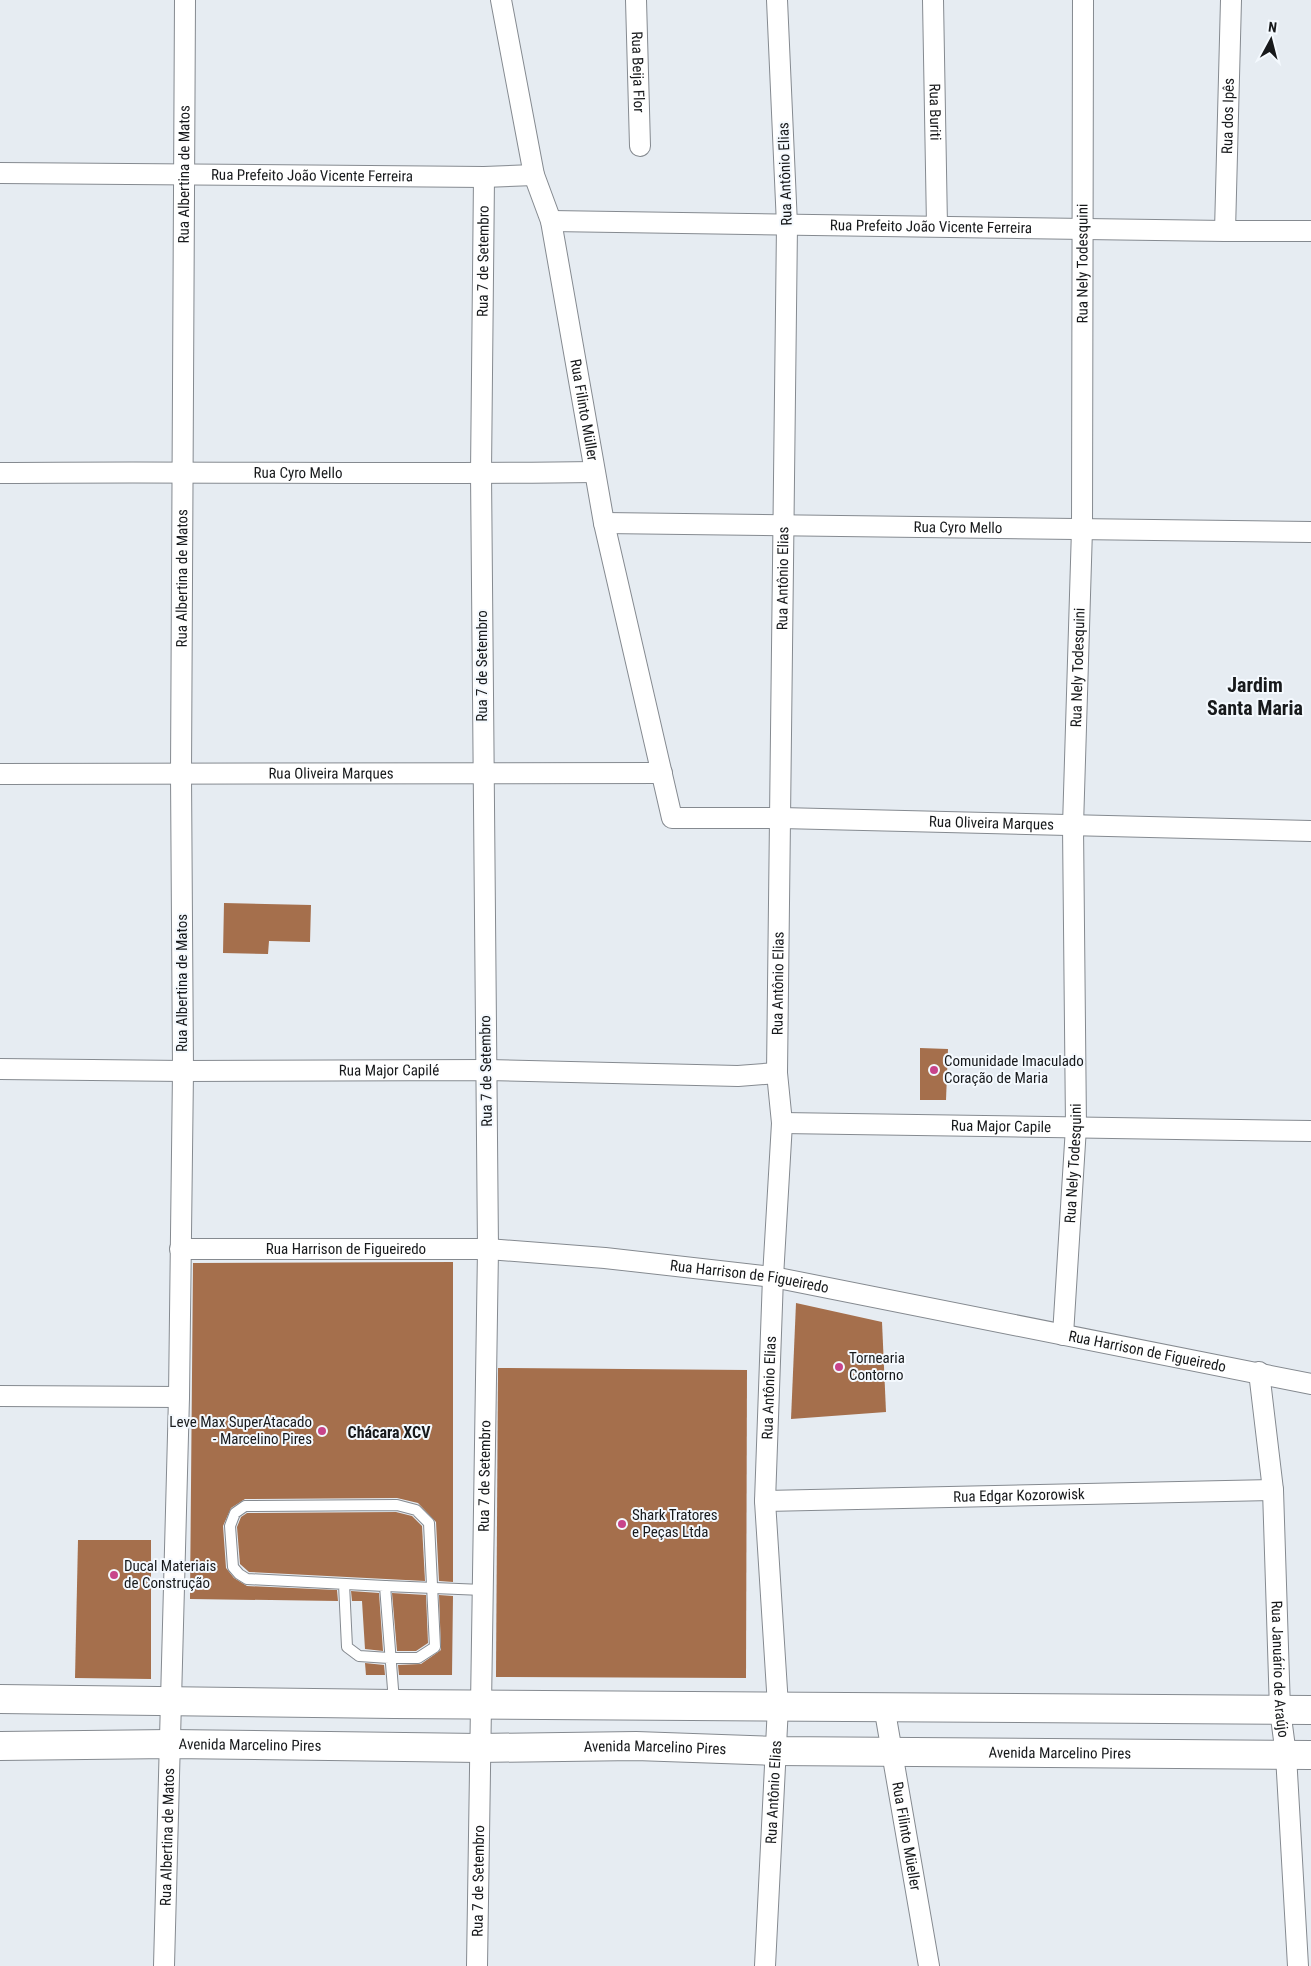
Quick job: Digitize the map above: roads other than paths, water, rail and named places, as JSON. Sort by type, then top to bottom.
[{"type":"main road","points":[[0,1699],[394,1704],[1311,1710]]},
{"type":"main road","name":"Avenida Marcelino Pires","points":[[0,1746],[170,1744],[479,1748],[636,1746],[775,1751],[1299,1755]]},
{"type":"street","name":"Rua Albertina de Matos","points":[[164,1966],[179,1398],[183,1071],[181,775],[182,472],[186,174],[185,0]]},
{"type":"street","name":"Rua Filinto Müller","points":[[501,0],[534,176],[551,221],[604,523],[672,818]]},
{"type":"street","name":"Rua Beija Flor","points":[[636,0],[640,146]]},
{"type":"street","name":"Rua Antônio Elias","points":[[766,1966],[778,1706],[766,1501],[773,1277],[782,1123],[778,1073],[788,225],[777,0]]},
{"type":"street","name":"Rua Buriti","points":[[933,0],[937,226]]},
{"type":"street","name":"Rua Nely Todesquini","points":[[1063,1335],[1076,1127],[1073,826],[1082,529],[1083,0]]},
{"type":"street","name":"Rua dos Ipês","points":[[1225,231],[1231,0]]},
{"type":"street","name":"Rua Prefeito João Vicente Ferreira","points":[[0,173],[534,176]]},
{"type":"street","name":"Rua 7 de Setembro","points":[[477,1966],[488,1249],[483,772],[482,474],[484,177]]},
{"type":"street","name":"Rua Prefeito João Vicente Ferreira","points":[[551,221],[1311,231]]},
{"type":"street","name":"Rua Cyro Mello","points":[[0,473],[482,474],[594,472]]},
{"type":"street","name":"Rua Cyro Mello","points":[[604,523],[1311,532]]},
{"type":"street","name":"Rua Oliveira Marques","points":[[0,774],[662,773]]},
{"type":"street","name":"Rua Oliveira Marques","points":[[672,818],[781,818],[1311,831]]},
{"type":"street","name":"Rua Major Capilé","points":[[0,1070],[487,1070],[738,1076],[778,1073]]},
{"type":"street","name":"Rua Major Capile","points":[[782,1123],[1311,1131]]},
{"type":"street","name":"Rua Harrison de Figueiredo","points":[[180,1248],[488,1249],[605,1258],[773,1277],[1259,1372],[1311,1384]]},
{"type":"street","name":"Rua Januário de Araújo","points":[[1259,1372],[1273,1490],[1280,1710],[1299,1755],[1298,1966]]},
{"type":"street","points":[[0,1396],[179,1398]]},
{"type":"street","name":"Rua Edgar Kozorowisk","points":[[766,1501],[1273,1490]]},
{"type":"street","name":"Rua Filinto Müeller","points":[[884,1706],[929,1966]]},
{"type":"lane","points":[[344,1584],[348,1647],[359,1656],[418,1658],[435,1647],[432,1588],[429,1523],[416,1510],[397,1505],[245,1506],[235,1513],[230,1526],[233,1567],[247,1579],[385,1586],[432,1588],[483,1590]]},
{"type":"lane","points":[[385,1586],[394,1704]]},
{"type":"place","name":"Comunidade Imaculado Coração de Maria","points":[[934,1070]]},
{"type":"place","name":"Tornearia Contorno","points":[[839,1367]]},
{"type":"place","name":"Leve Max SuperAtacado - Marcelino Pires","points":[[322,1431]]},
{"type":"place","name":"Shark Tratores e Peças Ltda","points":[[622,1524]]},
{"type":"place","name":"Ducal Materiais de Construção","points":[[114,1575]]},
{"type":"district","name":"Jardim Santa Maria","points":[[1255,696]]},
{"type":"district","name":"Chácara XCV","points":[[389,1432]]}]
